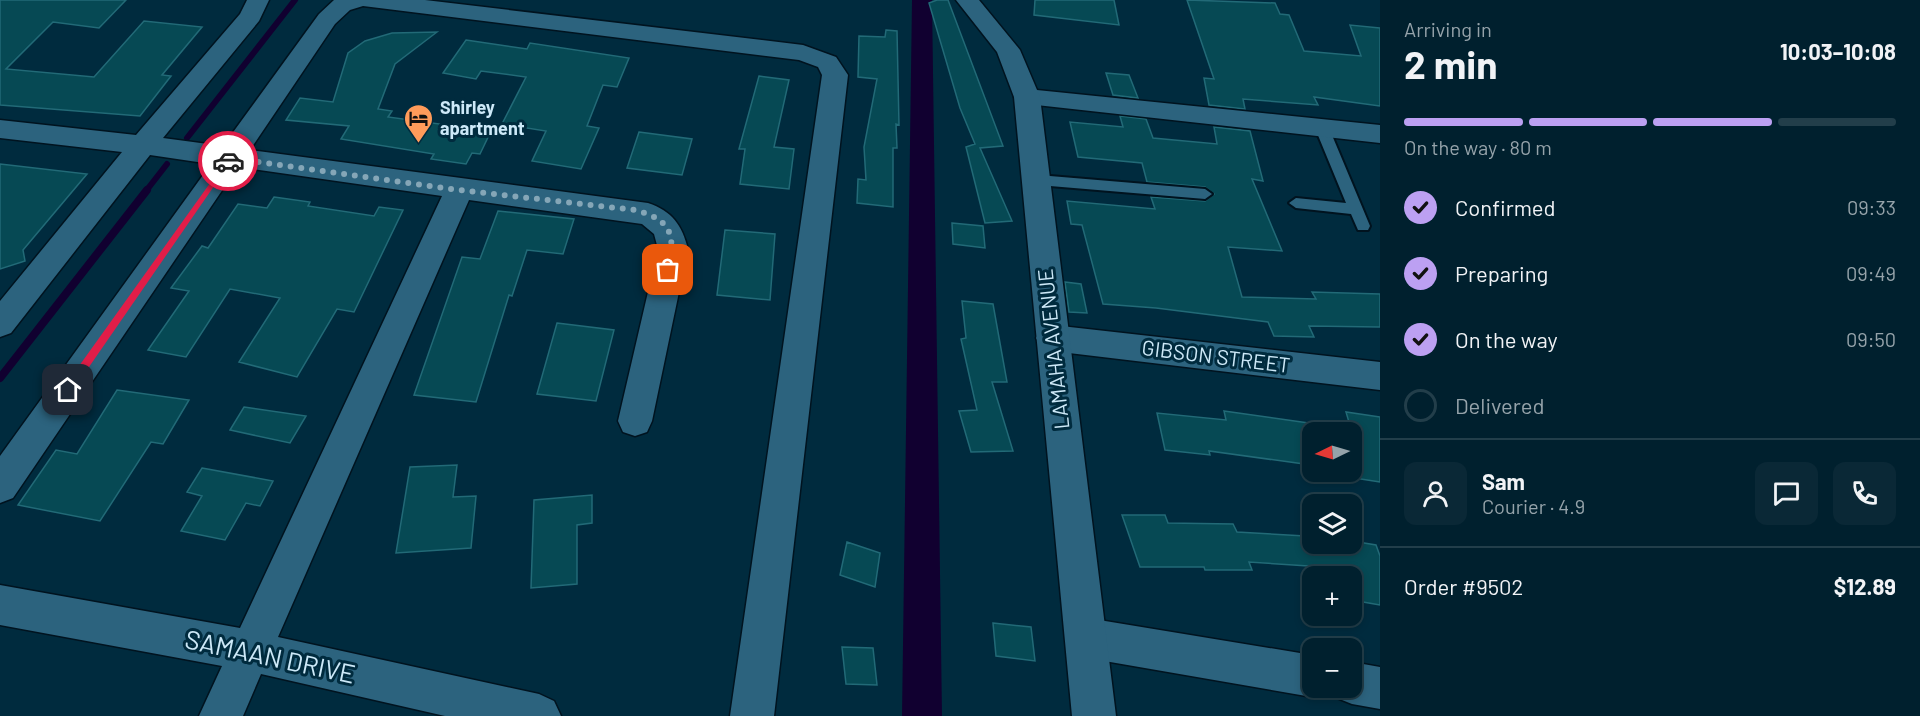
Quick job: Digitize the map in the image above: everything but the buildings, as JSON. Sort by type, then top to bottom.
[{"type":"street","points":[[0,324],[142,145],[251,16],[258,0]]},
{"type":"street","points":[[0,486],[327,19],[342,4],[358,0]]},
{"type":"street","points":[[368,0],[803,53],[827,62],[835,75],[752,716]]},
{"type":"street","name":"LAMAHA AVENUE","points":[[967,0],[1008,50],[1027,97],[1038,180],[1052,338],[1094,716]]},
{"type":"street","points":[[1027,97],[1380,134]]},
{"type":"street","points":[[0,129],[142,145],[459,190],[635,210],[661,220],[667,228],[673,249],[634,421]]},
{"type":"street","points":[[221,716],[459,190]]},
{"type":"street","name":"GIBSON STREET","points":[[1052,338],[1380,376]]},
{"type":"street","name":"SAMAAN DRIVE","points":[[0,605],[250,651],[539,716]]},
{"type":"street","points":[[1087,638],[1302,674]]},
{"type":"street","points":[[1362,685],[1380,688]]},
{"type":"lane","points":[[1322,128],[1363,226]]},
{"type":"lane","points":[[1038,180],[1205,194]]},
{"type":"lane","points":[[1296,203],[1355,209]]},
{"type":"waterway","points":[[187,138],[295,0]]},
{"type":"waterway","points":[[922,0],[922,716]]},
{"type":"waterway","points":[[146,191],[167,164]]},
{"type":"waterway","points":[[0,378],[147,190]]},
{"type":"way so far","points":[[228,161],[230,158],[459,190],[635,210],[661,220],[667,228],[673,249],[668,270]]},
{"type":"place","name":"Shirley apartment","points":[[419,144]]},
{"type":"route","points":[[68,390],[228,161]]}]
